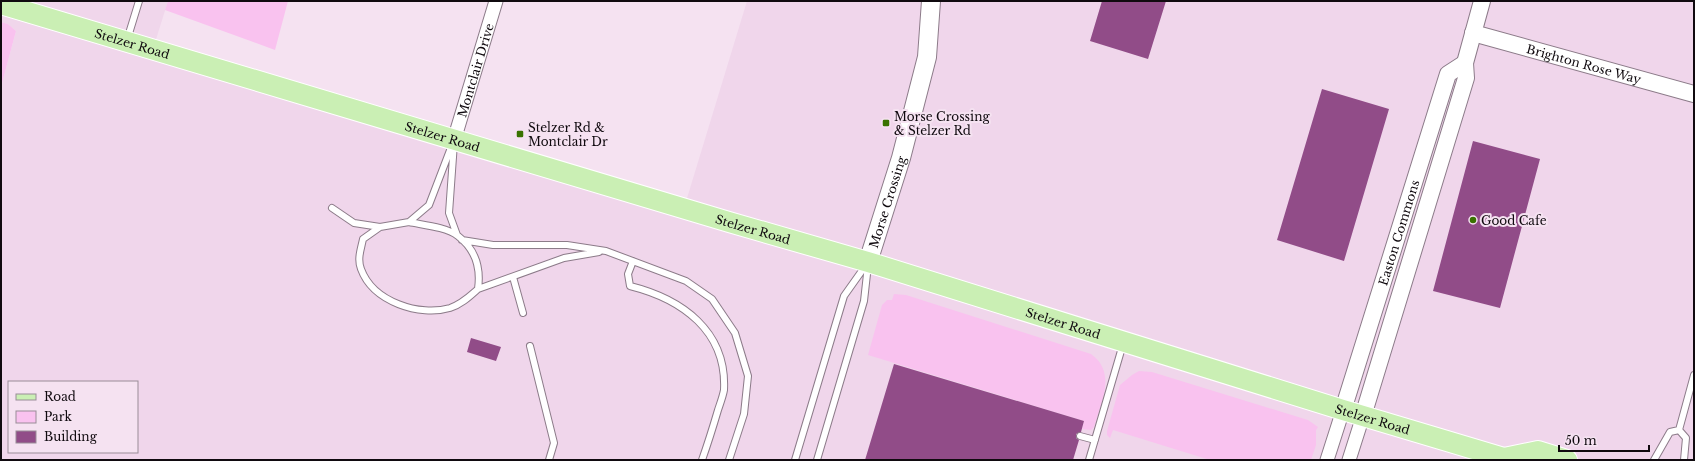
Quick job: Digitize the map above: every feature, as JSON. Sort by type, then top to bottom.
[{"type":"main road","name":"Morse Crossing","points":[[868,262],[901,158],[927,57],[931,1]]},
{"type":"main road","name":"Stelzer Road","points":[[1,4],[729,222],[868,262],[1343,410],[1506,459],[1538,451],[1567,460]]},
{"type":"street","name":"Montclair Drive","points":[[454,140],[496,1]]},
{"type":"street","name":"Easton Commons","points":[[1363,416],[1466,78],[1465,63],[1482,1]]},
{"type":"street","name":"Brighton Rose Way","points":[[1473,33],[1694,94]]},
{"type":"street","name":"Easton Commons","points":[[1343,410],[1448,74],[1465,63]]},
{"type":"street","points":[[1327,460],[1343,410]]},
{"type":"street","points":[[1349,460],[1363,416]]},
{"type":"lane","points":[[126,42],[139,1]]},
{"type":"lane","points":[[409,222],[429,205],[454,140]]},
{"type":"lane","points":[[454,140],[449,213],[457,235]]},
{"type":"lane","points":[[332,208],[354,223],[380,227],[409,222],[434,226],[457,235],[472,252],[478,266],[480,276],[478,289]]},
{"type":"lane","points":[[380,227],[363,239],[359,258],[361,269],[368,282],[390,299],[403,307],[421,311],[450,308],[463,302],[478,289],[564,258],[606,251]]},
{"type":"lane","points":[[462,240],[493,245],[567,245],[606,251],[686,281],[712,299],[734,333],[748,376],[744,414],[729,460]]},
{"type":"lane","points":[[633,261],[628,274],[630,286],[642,289],[680,306],[697,319],[710,335],[719,354],[724,391],[702,460]]},
{"type":"lane","name":"Morse Crossing","points":[[795,460],[844,296],[868,262]]},
{"type":"lane","name":"Morse Crossing","points":[[817,460],[864,301],[868,262]]},
{"type":"lane","points":[[513,276],[523,313]]},
{"type":"lane","points":[[1089,460],[1124,341]]},
{"type":"lane","points":[[530,346],[554,443],[549,460]]},
{"type":"lane","points":[[1679,430],[1694,375]]},
{"type":"lane","points":[[1654,460],[1670,432],[1679,430]]},
{"type":"lane","points":[[1679,430],[1686,438],[1684,460]]},
{"type":"lane","points":[[1080,436],[1095,440]]},
{"type":"shaded area","points":[[1,1],[168,1],[153,49],[684,208],[747,1],[1694,1],[1694,460],[1,460],[1,87],[16,31],[8,24],[1,22]]},
{"type":"green space","points":[[168,1],[288,1],[275,50],[165,10]]},
{"type":"green space","points":[[1,22],[8,24],[16,31],[1,87]]},
{"type":"green space","points":[[894,294],[906,295],[1091,354],[1099,361],[1105,379],[1103,398],[1094,427],[1091,430],[1082,429],[1084,421],[868,355],[882,305],[887,300],[892,300]]},
{"type":"green space","points":[[1139,371],[1152,372],[1308,420],[1318,427],[1316,430],[1316,445],[1311,460],[1210,460],[1113,430],[1110,438],[1107,435],[1107,431],[1120,385]]},
{"type":"building","points":[[1102,1],[1166,1],[1148,59],[1090,41]]},
{"type":"building","points":[[1322,89],[1389,109],[1344,261],[1277,240]]},
{"type":"building","points":[[1473,141],[1540,159],[1500,308],[1433,291]]},
{"type":"building","points":[[471,338],[501,347],[496,361],[467,352]]},
{"type":"building","points":[[894,364],[1084,421],[1081,432],[1076,434],[1076,438],[1079,440],[1073,460],[865,460]]},
{"type":"place","name":"Morse Crossing & Stelzer Rd","points":[[886,123]]},
{"type":"place","name":"Stelzer Rd & Montclair Dr","points":[[520,134]]},
{"type":"place","name":"Good Cafe","points":[[1473,220]]}]
